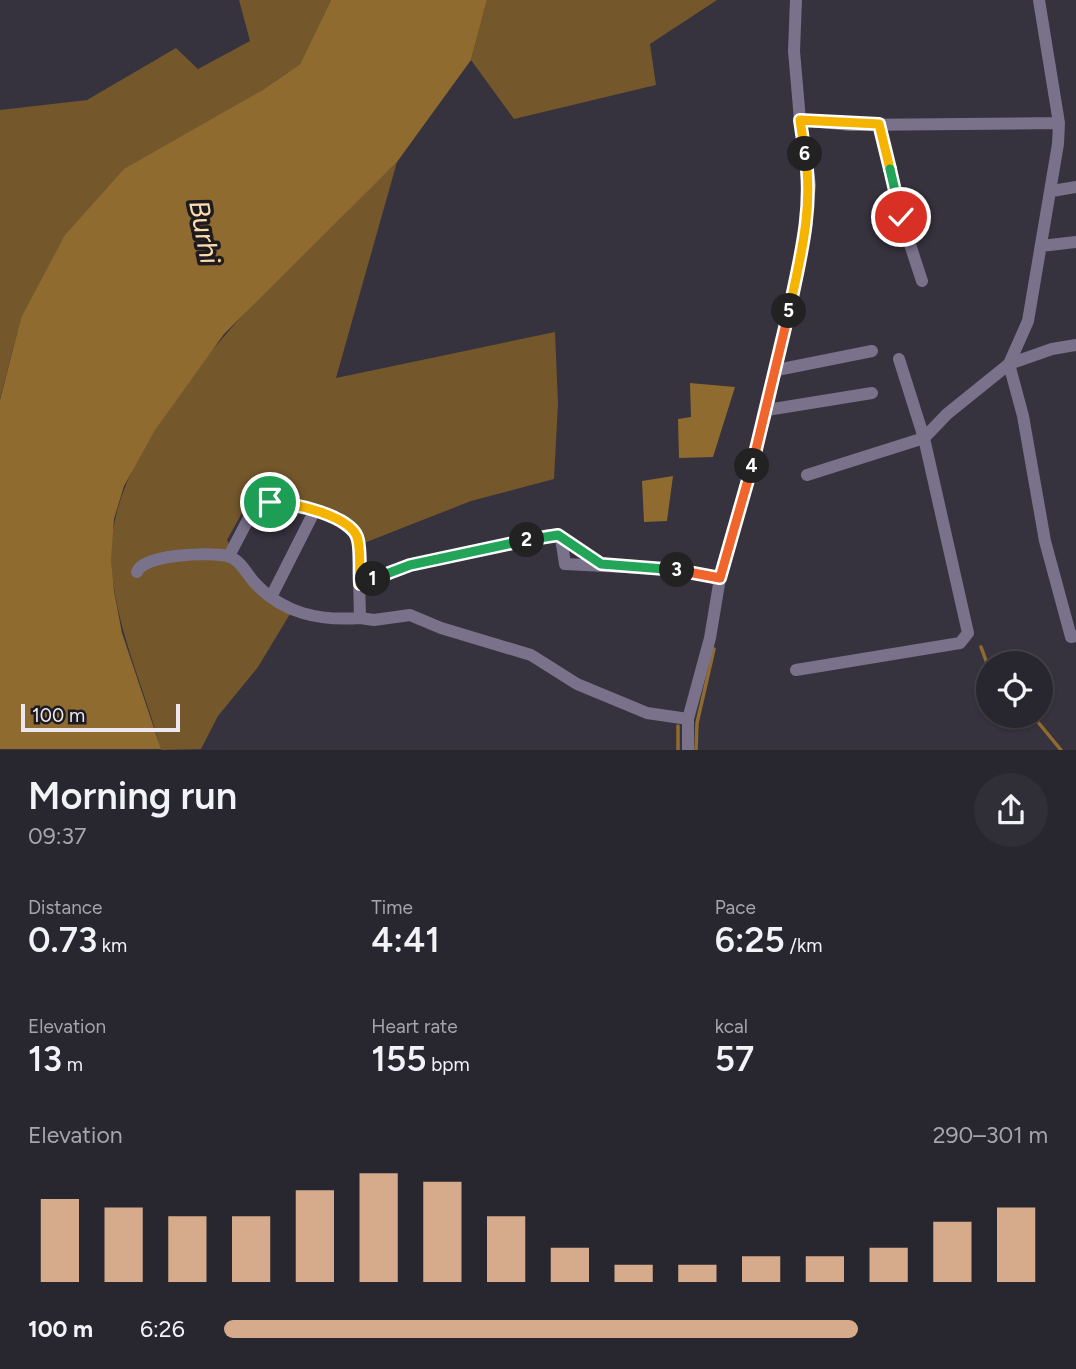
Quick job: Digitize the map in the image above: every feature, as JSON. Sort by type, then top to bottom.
[{"type":"street","points":[[688,750],[688,719],[710,638],[720,578],[777,370],[804,239],[810,185],[800,120],[794,51],[796,0]]},
{"type":"street","points":[[1039,0],[1059,123],[1052,191],[1028,321],[1009,364],[1023,416],[1045,541],[1071,637],[1076,636]]},
{"type":"street","points":[[800,120],[879,124],[1059,123]]},
{"type":"street","points":[[879,124],[901,217],[922,281]]},
{"type":"street","points":[[1052,191],[1076,187]]},
{"type":"street","points":[[1041,246],[1076,242]]},
{"type":"street","points":[[807,475],[924,438],[947,414],[1009,364],[1052,349],[1076,345]]},
{"type":"street","points":[[777,370],[872,351]]},
{"type":"street","points":[[796,670],[960,643],[964,640],[968,624],[924,438],[899,359]]},
{"type":"street","points":[[767,410],[872,393]]},
{"type":"street","points":[[229,556],[254,508],[276,502],[315,510],[335,518],[358,538],[360,618]]},
{"type":"street","points":[[271,597],[315,510]]},
{"type":"street","points":[[360,584],[410,565],[548,535],[561,538],[601,564]]},
{"type":"street","points":[[561,538],[565,564],[683,570],[720,578]]},
{"type":"street","points":[[137,572],[148,561],[173,556],[229,556],[271,597],[301,614],[326,620],[374,620],[410,615],[441,628],[531,655],[577,684],[647,713],[688,719]]},
{"type":"shaded area","points":[[239,0],[331,0],[300,64],[261,91],[21,318],[0,399],[0,110],[87,100],[176,48],[198,69],[250,41]]},
{"type":"shaded area","points":[[487,0],[717,0],[650,44],[656,85],[514,119],[471,60]]},
{"type":"shaded area","points":[[397,162],[336,378],[555,332],[558,404],[554,479],[471,501],[364,543],[353,523],[340,512],[292,506],[252,495],[227,540],[248,580],[290,614],[258,667],[218,716],[201,749],[161,750],[118,610],[111,561],[118,508],[140,454],[175,398],[218,344],[265,291]]},
{"type":"water","name":"Burhi","points":[[331,0],[487,0],[471,60],[397,162],[224,334],[155,430],[124,486],[114,519],[111,559],[114,591],[122,633],[161,749],[0,749],[0,400],[21,318],[65,235],[124,169],[261,91],[300,64]]},
{"type":"water","points":[[690,383],[735,387],[713,457],[679,458],[678,419],[691,417]]},
{"type":"water","points":[[673,476],[667,521],[644,522],[642,481]]},
{"type":"waterway","points":[[981,647],[982,651]]},
{"type":"waterway","points":[[696,750],[697,723],[714,649]]},
{"type":"waterway","points":[[678,726],[678,750]]},
{"type":"waterway","points":[[1043,728],[1061,750]]},
{"type":"route","points":[[270,502],[285,502],[315,510],[350,528],[358,538],[360,584],[410,565],[548,535],[558,535],[601,564],[683,570],[720,578],[777,370],[804,239],[810,185],[800,120],[851,125],[879,124],[901,217]]}]
